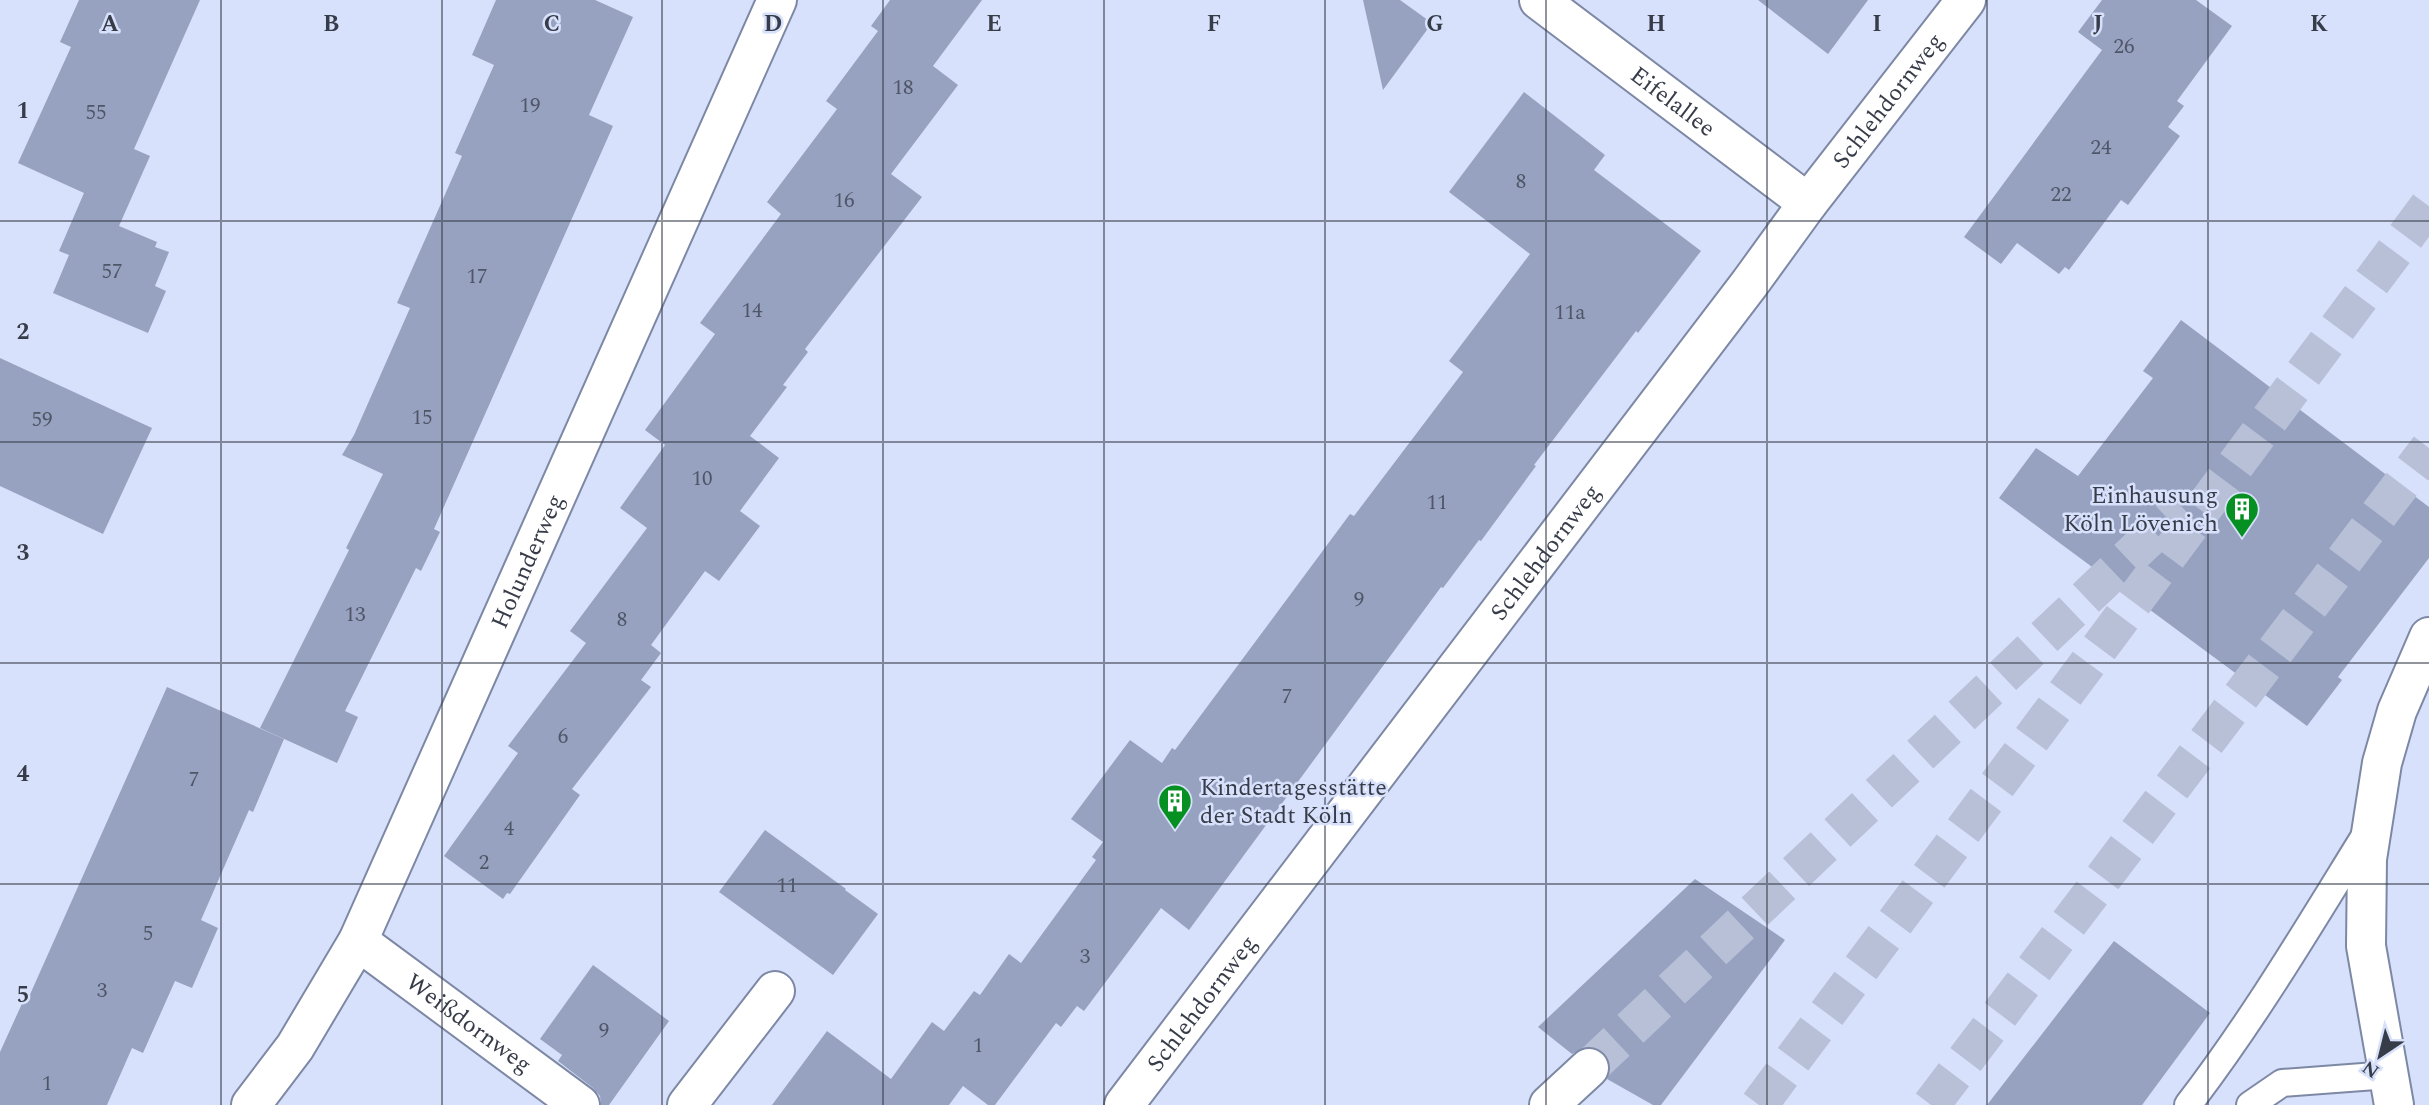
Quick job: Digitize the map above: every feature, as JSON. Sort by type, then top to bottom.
[{"type":"main road","name":"Holunderweg","points":[[251,1105],[295,1047],[358,941],[777,0]]},
{"type":"main road","name":"Eifelallee","points":[[1539,0],[1808,203]]},
{"type":"main road","name":"Schlehdornweg","points":[[1124,1105],[1750,283],[1808,203],[1966,0]]},
{"type":"main road","points":[[2392,1090],[2366,946],[2367,859],[2382,763],[2397,711],[2429,637]]},
{"type":"main road","name":"Weißdornweg","points":[[358,941],[580,1105]]},
{"type":"main road","points":[[687,1105],[775,991]]},
{"type":"main road","points":[[1549,1105],[1589,1068]]},
{"type":"lane","points":[[2188,1105],[2221,1062],[2278,976],[2373,822]]},
{"type":"lane","points":[[2250,1105],[2282,1083],[2392,1090]]},
{"type":"building","points":[[79,0],[200,0],[134,149],[150,156],[119,226],[157,242],[155,247],[169,252],[155,286],[166,291],[148,333],[53,293],[69,255],[59,251],[84,193],[18,163],[71,47],[60,42]]},
{"type":"building","points":[[496,0],[595,0],[633,17],[589,115],[613,126],[434,529],[440,532],[421,571],[416,568],[345,711],[358,717],[337,763],[260,728],[349,550],[346,548],[383,474],[342,455],[354,435],[410,308],[397,303],[462,156],[455,153],[494,65],[472,55]]},
{"type":"building","points":[[890,0],[982,0],[933,66],[958,85],[891,174],[922,197],[805,349],[808,352],[783,385],[787,387],[750,436],[779,458],[740,511],[760,526],[719,581],[705,571],[651,645],[661,653],[641,680],[651,687],[572,789],[580,795],[510,894],[507,893],[503,899],[444,856],[518,753],[508,746],[586,643],[570,631],[647,528],[620,508],[665,445],[645,430],[715,334],[700,323],[781,214],[767,202],[837,109],[826,101],[878,31],[871,26]]},
{"type":"building","points":[[1363,0],[1400,0],[1432,23],[1383,90]]},
{"type":"building","points":[[1758,0],[1868,0],[1828,54]]},
{"type":"building","points":[[2102,0],[2196,0],[2232,26],[2177,101],[2184,106],[2168,127],[2180,136],[2128,205],[2121,200],[2069,270],[2065,267],[2059,274],[2017,243],[2001,264],[1964,237],[2102,50],[2078,32]]},
{"type":"building","points":[[1524,92],[1605,155],[1594,170],[1701,251],[1534,465],[1536,466],[1481,541],[1479,540],[1443,588],[1441,587],[1189,930],[1161,908],[1084,1011],[1077,1006],[1061,1027],[1056,1023],[995,1105],[988,1105],[963,1086],[949,1105],[772,1105],[827,1031],[891,1079],[932,1022],[944,1031],[974,991],[980,995],[1009,954],[1021,963],[1096,860],[1092,857],[1103,842],[1071,819],[1130,740],[1162,763],[1172,748],[1175,750],[1350,514],[1354,516],[1463,372],[1449,361],[1530,254],[1449,192]]},
{"type":"building","points":[[2181,320],[2429,507],[2429,558],[2338,677],[2342,680],[2307,726],[1999,498],[2036,448],[2078,476],[2153,378],[2143,371]]},
{"type":"building","points":[[0,358],[152,428],[103,534],[0,486]]},
{"type":"building","points":[[167,687],[284,739],[253,812],[249,810],[201,920],[218,928],[192,988],[175,981],[143,1053],[132,1048],[107,1105],[0,1105],[0,1052],[25,997],[28,999]]},
{"type":"building","points":[[765,830],[878,914],[833,975],[719,892]]},
{"type":"building","points":[[1695,879],[1785,940],[1661,1105],[1653,1105],[1607,1079],[1610,1064],[1605,1053],[1595,1047],[1585,1047],[1572,1054],[1538,1027]]},
{"type":"building","points":[[2114,941],[2210,1013],[2142,1105],[1987,1105]]},
{"type":"building","points":[[593,965],[669,1021],[609,1105],[601,1105],[600,1096],[593,1088],[558,1061],[562,1055],[540,1039]]},
{"type":"tunnel","points":[[1759,1105],[2429,205]]},
{"type":"tunnel","points":[[1931,1105],[2429,448]]},
{"type":"tunnel","points":[[1589,1068],[2182,507]]},
{"type":"place","name":"Einhausung Köln Lövenich","points":[[2242,539]]},
{"type":"place","name":"Kindertagesstätte der Stadt Köln","points":[[1175,831]]}]
